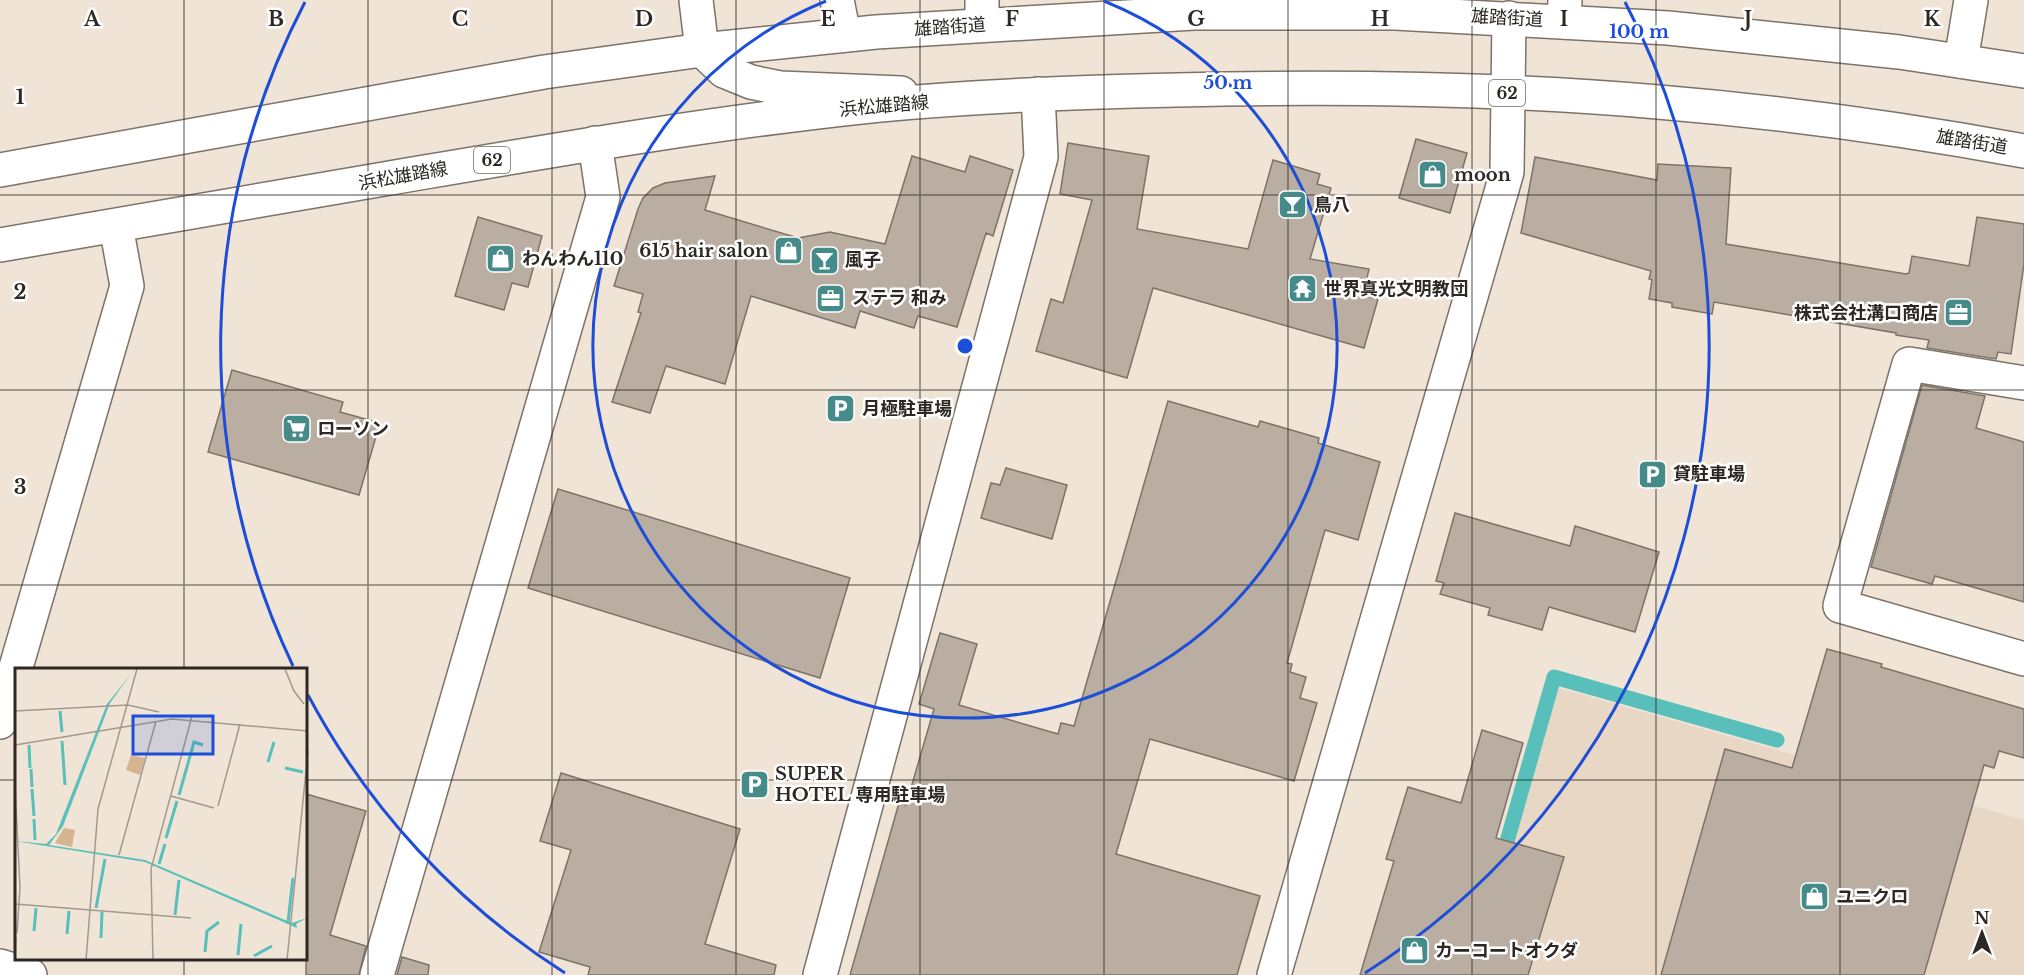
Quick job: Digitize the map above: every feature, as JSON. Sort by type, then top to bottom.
[{"type":"street","points":[[696,0],[702,50],[724,71],[752,82],[780,88],[987,97]]},
{"type":"street","points":[[0,170],[533,74],[702,50],[843,35],[837,0]]},
{"type":"street","points":[[1961,61],[1971,0]]},
{"type":"street","name":"雄踏街道","points":[[843,35],[982,13],[1395,13],[1509,18],[1565,11],[1668,28],[1785,39],[2024,70]]},
{"type":"street","points":[[1274,975],[1507,172],[1509,18]]},
{"type":"street","name":"雄踏街道","points":[[987,97],[1338,87],[1508,93],[1662,102],[1775,114],[2024,151]]},
{"type":"street","points":[[820,975],[1041,157],[1038,94]]},
{"type":"street","name":"浜松雄踏線","points":[[0,245],[595,143],[779,117],[883,105],[987,97]]},
{"type":"street","points":[[377,975],[603,197],[595,143]]},
{"type":"street","points":[[16,668],[127,286],[116,226]]},
{"type":"street","points":[[2024,383],[1909,364],[1840,606],[2024,658]]},
{"type":"street","points":[[0,722],[15,671]]},
{"type":"street","points":[[0,966],[30,975]]},
{"type":"shaded area","points":[[1559,688],[2024,820],[2024,975],[1476,975]]},
{"type":"building","name":"moon","points":[[1416,139],[1467,153],[1450,213],[1399,198]]},
{"type":"building","points":[[1068,143],[1149,156],[1137,229],[1248,249],[1273,160],[1320,174],[1317,184],[1331,188],[1310,259],[1369,269],[1363,295],[1378,299],[1364,348],[1153,288],[1127,378],[1036,351],[1051,299],[1063,303],[1092,200],[1060,194]]},
{"type":"building","points":[[912,156],[965,172],[970,156],[1013,170],[993,236],[986,233],[957,327],[918,316],[914,328],[860,311],[855,328],[751,296],[725,384],[666,366],[650,413],[612,402],[641,313],[638,312],[643,294],[614,286],[638,209],[643,198],[653,188],[665,183],[715,176],[705,210],[798,238],[830,232],[885,244]]},
{"type":"building","points":[[1535,157],[1657,180],[1658,164],[1731,168],[1726,244],[1906,274],[1909,273],[1912,256],[1969,266],[1977,217],[2024,224],[2024,264],[2011,354],[1998,352],[1996,359],[1927,348],[1929,340],[1896,335],[1896,333],[1714,302],[1712,314],[1672,307],[1672,303],[1649,299],[1651,271],[1521,233]]},
{"type":"building","name":"わんわん110","points":[[478,217],[542,236],[528,287],[512,283],[504,310],[455,296]]},
{"type":"building","name":"ローソン","points":[[232,370],[343,402],[340,412],[380,423],[359,495],[208,452]]},
{"type":"building","points":[[1922,385],[1985,396],[1976,428],[2024,442],[2024,602],[1935,576],[1932,584],[1871,567]]},
{"type":"building","points":[[1168,401],[1258,427],[1260,421],[1319,438],[1318,443],[1380,462],[1358,540],[1325,530],[1287,663],[1292,664],[1290,672],[1306,677],[1300,698],[1317,703],[1294,781],[1150,739],[1116,854],[1260,896],[1237,975],[850,975],[899,803],[906,805],[934,709],[919,704],[940,633],[977,644],[959,705],[1058,734],[1061,723],[1074,726]]},
{"type":"building","points":[[1006,468],[1067,485],[1052,539],[981,518],[991,483],[1000,485]]},
{"type":"building","points":[[558,489],[850,578],[820,678],[528,588]]},
{"type":"building","points":[[1455,513],[1570,546],[1575,526],[1659,552],[1635,632],[1549,607],[1542,630],[1488,615],[1490,608],[1440,594],[1444,583],[1436,581]]},
{"type":"building","name":"ユニクロ","points":[[1827,649],[2024,709],[2024,758],[1999,751],[1994,768],[1984,765],[1924,975],[1661,975],[1725,749],[1792,768]]},
{"type":"building","points":[[1482,730],[1523,743],[1496,838],[1564,857],[1528,975],[1360,975],[1394,861],[1386,859],[1408,787],[1461,803]]},
{"type":"building","points":[[561,773],[740,829],[705,944],[776,965],[774,975],[588,975],[590,967],[539,952],[571,850],[540,841]]},
{"type":"building","points":[[308,795],[366,811],[330,935],[366,946],[359,975],[306,975],[306,960],[308,960]]},
{"type":"building","points":[[402,957],[429,965],[428,975],[397,975]]},
{"type":"waterway","points":[[1502,859],[1554,677],[1777,740]]},
{"type":"place","name":"moon","points":[[1433,175]]},
{"type":"place","name":"鳥八","points":[[1293,205]]},
{"type":"place","name":"615 hair salon","points":[[789,251]]},
{"type":"place","name":"わんわん110","points":[[501,259]]},
{"type":"place","name":"風子","points":[[824,260]]},
{"type":"place","name":"世界真光文明教団","points":[[1303,289]]},
{"type":"place","name":"ステラ 和み","points":[[831,298]]},
{"type":"place","name":"株式会社溝口商店","points":[[1959,313]]},
{"type":"place","name":"月極駐車場","points":[[841,409]]},
{"type":"place","name":"ローソン","points":[[296,429]]},
{"type":"place","name":"貸駐車場","points":[[1652,474]]},
{"type":"place","name":"SUPER HOTEL 専用駐車場","points":[[754,784]]},
{"type":"place","name":"ユニクロ","points":[[1815,897]]},
{"type":"place","name":"カーコートオクダ","points":[[1414,951]]}]
